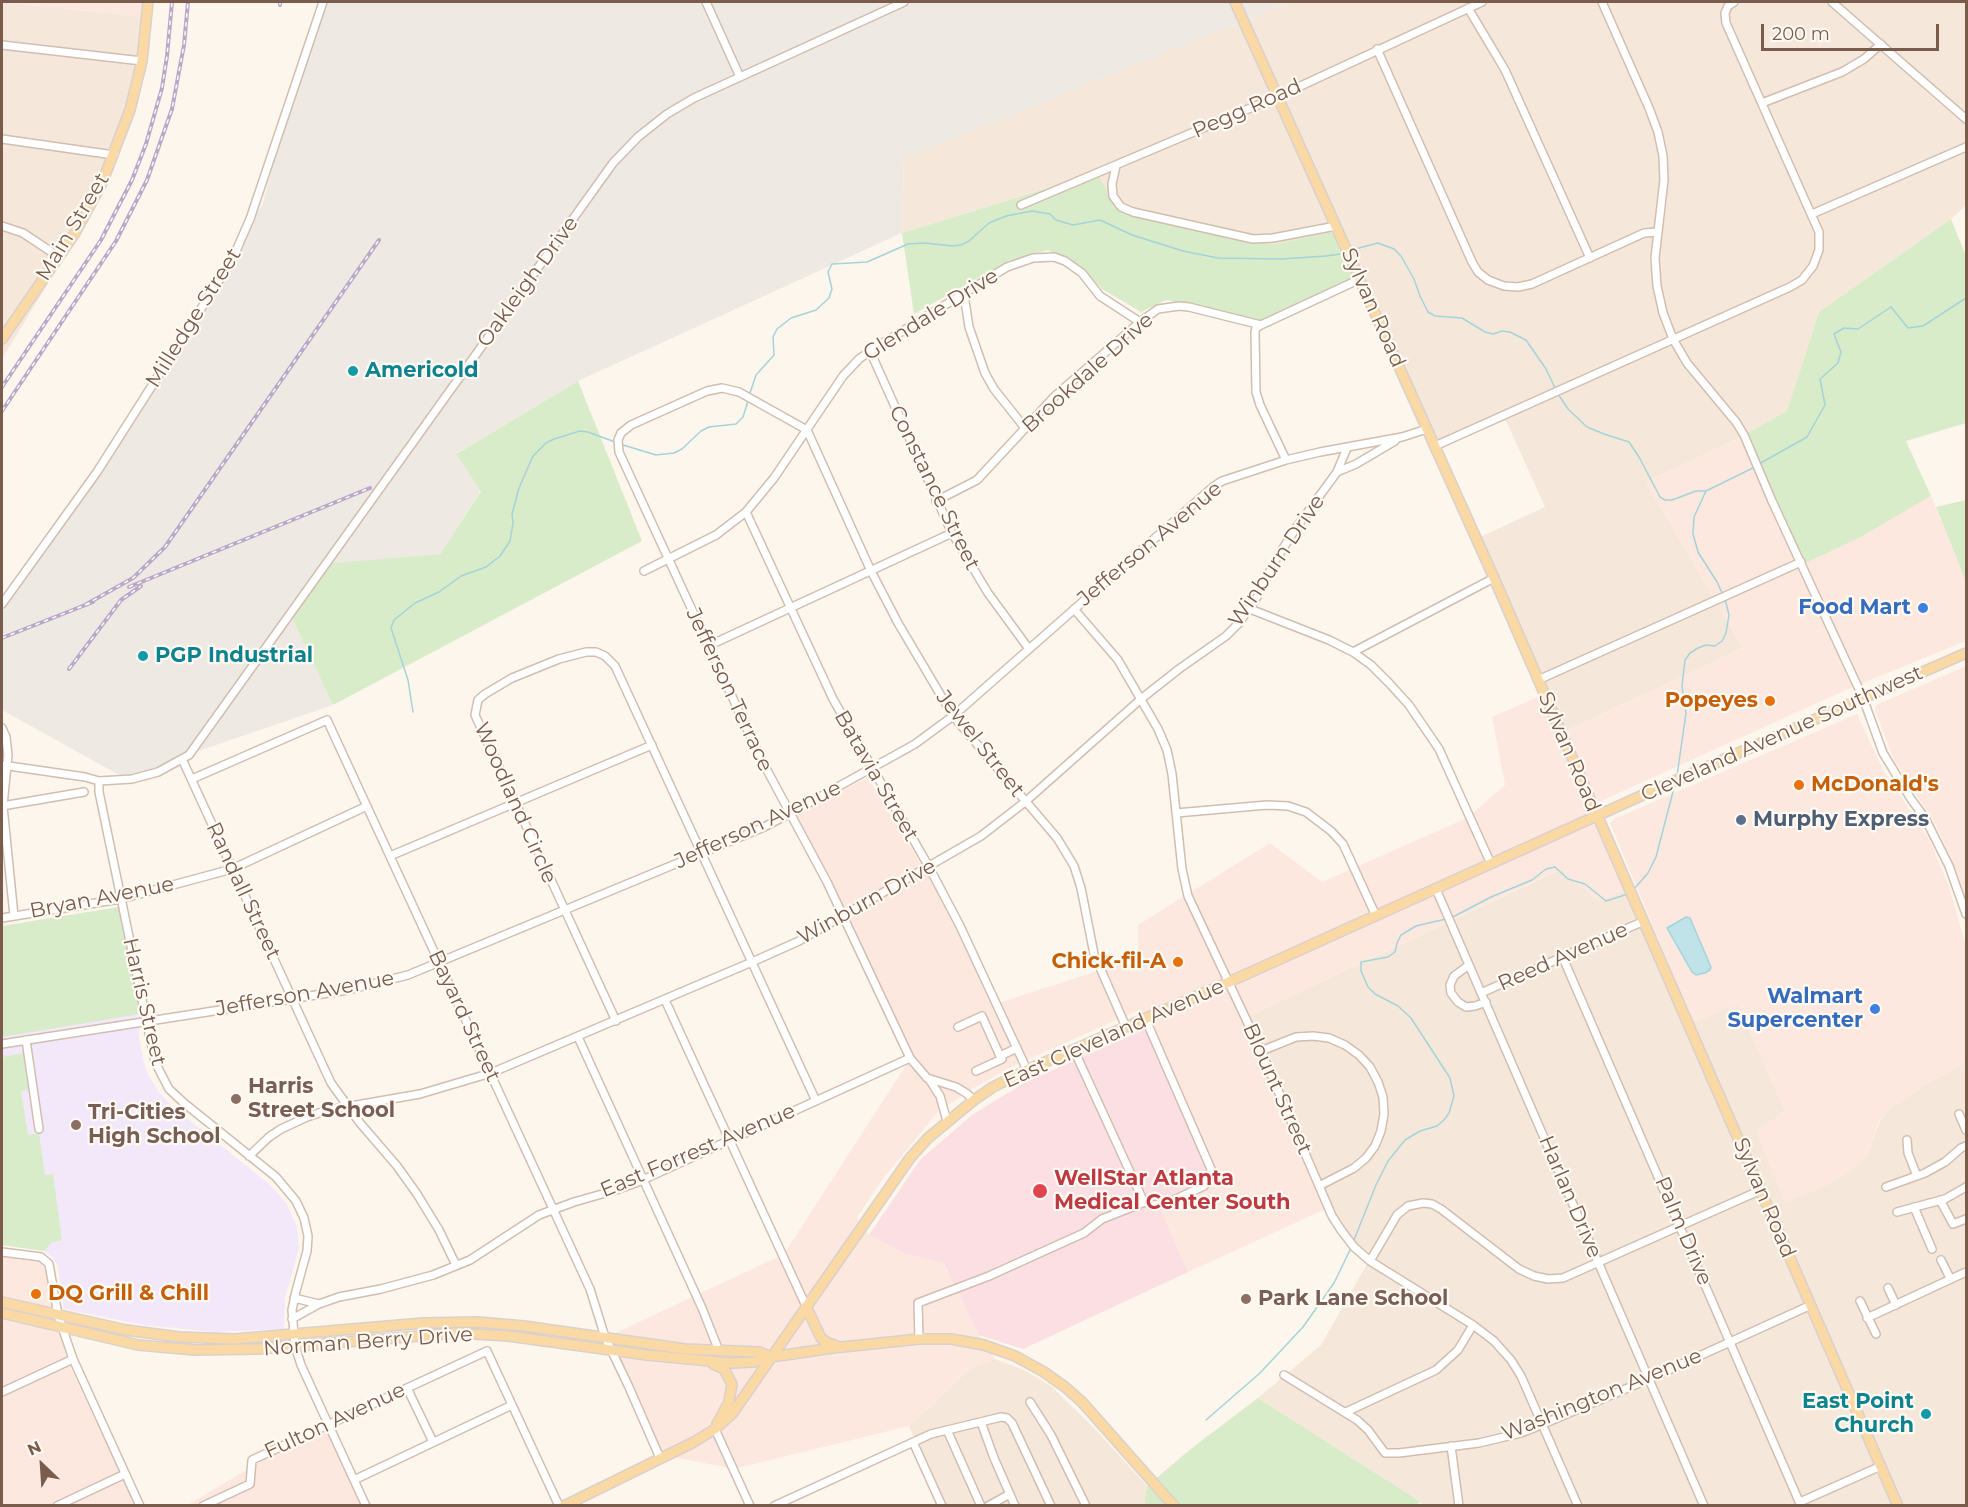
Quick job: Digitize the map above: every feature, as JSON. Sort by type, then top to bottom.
[{"type":"main road","name":"Main Street","points":[[2,339],[89,210],[114,155],[130,110],[142,61],[148,2]]},
{"type":"main road","name":"Sylvan Road","points":[[1235,2],[1494,578],[1898,1506]]},
{"type":"main road","name":"Cleveland Avenue Southwest","points":[[1597,816],[1966,653]]},
{"type":"main road","name":"East Cleveland Avenue","points":[[564,1506],[694,1442],[714,1429],[736,1408],[910,1158],[947,1121],[993,1087],[1597,816]]},
{"type":"main road","name":"Norman Berry Drive","points":[[2,1302],[126,1330],[179,1337],[235,1339],[423,1323],[478,1322],[524,1326],[685,1349],[759,1352],[771,1357]]},
{"type":"main road","points":[[806,1306],[821,1338],[839,1347]]},
{"type":"main road","name":"Norman Berry Drive","points":[[2,1313],[110,1339],[155,1347],[216,1351],[457,1333],[508,1336],[731,1363],[754,1362],[771,1357],[839,1347],[919,1339],[951,1339],[984,1345],[1015,1356],[1044,1372],[1082,1402],[1174,1506]]},
{"type":"main road","points":[[707,1361],[724,1369],[732,1384],[729,1401],[714,1429]]},
{"type":"street","name":"Milledge Street","points":[[2,604],[97,472],[232,260],[250,219],[323,2]]},
{"type":"street","points":[[706,2],[740,77]]},
{"type":"street","name":"Oakleigh Drive","points":[[182,759],[189,755],[613,163],[638,137],[667,114],[694,98],[904,2]]},
{"type":"street","name":"Pegg Road","points":[[1021,205],[1279,96],[1482,2]]},
{"type":"street","points":[[1602,2],[1649,106],[1658,132],[1663,156],[1664,180],[1655,258],[1657,286],[1663,313],[1673,339],[1687,363],[1744,435],[1863,698],[1883,753],[1925,818],[1949,866],[1966,914]]},
{"type":"street","points":[[1435,446],[1790,287],[1802,280],[1813,266],[1819,250],[1819,232],[1726,23],[1725,13],[1728,6],[1734,2]]},
{"type":"street","points":[[1833,2],[1966,118]]},
{"type":"street","points":[[1468,8],[1505,70],[1590,258]]},
{"type":"street","points":[[1762,103],[1842,72],[1864,59],[1881,44]]},
{"type":"street","points":[[2,45],[142,61]]},
{"type":"street","points":[[1377,49],[1472,262],[1478,272],[1488,280],[1504,286],[1518,287],[1532,284],[1644,233],[1658,232]]},
{"type":"street","points":[[2,139],[114,155]]},
{"type":"street","points":[[1812,214],[1966,147]]},
{"type":"street","points":[[1116,166],[1112,184],[1113,196],[1121,207],[1133,212],[1252,239],[1273,238],[1336,225]]},
{"type":"street","points":[[2,225],[23,233],[59,257]]},
{"type":"street","name":"Glendale Drive","points":[[644,571],[716,535],[746,512],[774,478],[843,376],[870,351],[1007,267],[1033,258],[1054,257],[1065,261],[1075,266],[1100,296],[1140,322]]},
{"type":"street","points":[[1286,460],[1256,392],[1256,328],[1360,279]]},
{"type":"street","points":[[964,295],[969,327],[985,373],[994,389],[1025,428]]},
{"type":"street","name":"Brookdale Drive","points":[[936,501],[977,480],[1055,396],[1158,309],[1179,306],[1261,325]]},
{"type":"street","name":"Constance Street","points":[[870,351],[952,533],[987,593],[1029,649]]},
{"type":"street","name":"Jefferson Terrace","points":[[807,430],[739,392],[722,388],[707,392],[625,428],[618,440],[619,452],[760,757],[827,882],[910,1058],[940,1096],[947,1121]]},
{"type":"street","name":"Jefferson Avenue","points":[[2,1044],[376,985],[440,964],[701,853],[789,814],[915,744],[953,716],[1213,486],[1233,476],[1286,460],[1402,437],[1427,429]]},
{"type":"street","name":"Jewel Street","points":[[807,430],[871,571],[898,623],[953,716],[1057,838],[1074,866],[1081,888],[1088,933],[1094,954],[1125,1027]]},
{"type":"street","points":[[1337,472],[1356,464],[1402,437]]},
{"type":"street","name":"Winburn Drive","points":[[249,1156],[269,1137],[294,1122],[328,1110],[420,1094],[491,1073],[752,962],[799,941],[843,917],[981,836],[1025,802],[1141,699],[1226,636],[1250,609],[1275,561],[1337,472],[1347,448]]},
{"type":"street","name":"Batavia Street","points":[[746,512],[833,699],[960,926],[1027,1070]]},
{"type":"street","points":[[708,646],[952,533]]},
{"type":"street","points":[[1538,680],[1801,562]]},
{"type":"street","points":[[1353,652],[1494,578]]},
{"type":"street","name":"Blount Street","points":[[1074,609],[1118,660],[1158,729],[1167,750],[1172,774],[1182,869],[1188,896],[1261,1051],[1319,1186],[1341,1230],[1354,1247],[1370,1261],[1473,1325],[1494,1341],[1511,1360],[1521,1376],[1578,1506]]},
{"type":"street","points":[[1250,609],[1329,640],[1353,652],[1371,665],[1389,683],[1427,730],[1449,769],[1491,864]]},
{"type":"street","name":"Woodland Circle","points":[[616,1021],[477,721],[475,709],[478,700],[485,694],[532,668],[586,652],[596,652],[605,656],[615,666],[816,1101]]},
{"type":"street","name":"Bayard Street","points":[[192,779],[327,720],[590,1288],[605,1337],[660,1458]]},
{"type":"street","points":[[2,728],[6,737],[2,806],[14,916]]},
{"type":"street","points":[[390,856],[652,745]]},
{"type":"street","points":[[4,766],[99,781],[132,779],[158,772],[182,759]]},
{"type":"street","name":"Randall Street","points":[[182,759],[331,1083],[417,1194],[439,1230],[456,1265]]},
{"type":"street","name":"Harris Street","points":[[99,781],[99,792],[155,1062],[170,1089],[184,1103],[276,1177],[296,1201],[304,1218],[308,1236],[307,1251],[294,1298],[292,1319],[295,1346],[301,1365],[366,1506]]},
{"type":"street","points":[[2,806],[84,792]]},
{"type":"street","points":[[1176,813],[1267,805],[1288,806],[1306,812],[1331,831],[1343,844],[1376,916]]},
{"type":"street","name":"Bryan Avenue","points":[[2,918],[121,899],[232,868],[367,806]]},
{"type":"street","name":"Harlan Drive","points":[[1436,889],[1704,1506]]},
{"type":"street","name":"Reed Avenue","points":[[1482,993],[1644,921]]},
{"type":"street","name":"Palm Drive","points":[[1563,958],[1800,1504]]},
{"type":"street","points":[[1469,965],[1454,976],[1450,985],[1451,993],[1458,1002],[1466,1006],[1471,1007],[1486,1002]]},
{"type":"street","points":[[665,1000],[806,1306]]},
{"type":"street","points":[[958,1027],[982,1016],[1002,1059],[976,1071]]},
{"type":"street","points":[[1074,1050],[1141,1196],[1151,1205],[1165,1204],[1204,1186],[1210,1178],[1211,1169],[1145,1018]]},
{"type":"street","points":[[578,1037],[644,1179],[719,1351]]},
{"type":"street","points":[[1261,1051],[1296,1037],[1329,1038],[1359,1054],[1370,1067],[1378,1082],[1383,1097],[1384,1114],[1375,1146],[1354,1168],[1319,1186]]},
{"type":"street","points":[[26,1040],[39,1129]]},
{"type":"street","points":[[1000,1056],[1017,1048]]},
{"type":"street","name":"East Forrest Avenue","points":[[292,1319],[319,1304],[339,1297],[421,1279],[456,1265],[486,1250],[526,1222],[554,1209],[644,1179],[910,1058]]},
{"type":"street","points":[[927,1078],[956,1087],[966,1092],[974,1100]]},
{"type":"street","points":[[1959,1114],[1966,1130]]},
{"type":"street","points":[[1907,1140],[1908,1153],[1917,1176]]},
{"type":"street","points":[[1886,1187],[1917,1176],[1945,1162],[1966,1146]]},
{"type":"street","points":[[1897,1212],[1940,1200],[1966,1187]]},
{"type":"street","points":[[1370,1261],[1397,1215],[1408,1206],[1423,1203],[1432,1204],[1441,1209],[1520,1269],[1534,1276],[1548,1279],[1563,1278],[1761,1190]]},
{"type":"street","points":[[1940,1200],[1953,1224],[1966,1219]]},
{"type":"street","points":[[919,1339],[918,1303],[989,1276],[1084,1233],[1102,1219],[1145,1202]]},
{"type":"street","points":[[1914,1207],[1932,1249]]},
{"type":"street","points":[[2,1252],[45,1259],[51,1270],[58,1315],[72,1359],[140,1506]]},
{"type":"street","points":[[1941,1260],[1950,1278]]},
{"type":"street","points":[[1867,1318],[1966,1272]]},
{"type":"street","points":[[1888,1288],[1896,1305]]},
{"type":"street","points":[[294,1298],[319,1304]]},
{"type":"street","points":[[1860,1301],[1876,1334]]},
{"type":"street","name":"Washington Avenue","points":[[1346,1412],[1368,1430],[1385,1453],[1500,1439],[1543,1424],[1649,1379],[1811,1305]]},
{"type":"street","points":[[1284,1376],[1346,1412],[1436,1370],[1458,1350],[1473,1325]]},
{"type":"street","name":"Fulton Avenue","points":[[203,1506],[250,1484],[252,1460],[487,1351],[512,1405]]},
{"type":"street","points":[[2,1392],[72,1359]]},
{"type":"street","points":[[407,1388],[433,1442]]},
{"type":"street","points":[[1030,1402],[1052,1435],[1086,1506]]},
{"type":"street","points":[[354,1480],[512,1405],[559,1506]]},
{"type":"street","points":[[774,1506],[931,1434],[1001,1416],[1012,1423],[1050,1506]]},
{"type":"street","points":[[981,1422],[1015,1506]]},
{"type":"street","points":[[714,1429],[750,1506]]},
{"type":"street","points":[[947,1430],[981,1506]]},
{"type":"street","points":[[913,1442],[942,1506]]},
{"type":"street","points":[[1451,1446],[1459,1506]]},
{"type":"street","points":[[1800,1504],[1881,1466]]},
{"type":"street","points":[[57,1506],[125,1474]]},
{"type":"street","points":[[988,1506],[1010,1494]]},
{"type":"shaded area","points":[[2,2],[145,17],[128,114],[88,218],[2,359]]},
{"type":"shaded area","points":[[2,2],[144,2],[145,17]]},
{"type":"shaded area","points":[[324,2],[1291,2],[904,158],[902,233],[578,381],[457,453],[481,490],[440,554],[323,565],[291,616],[333,705],[181,757],[130,781],[2,710],[2,607],[227,268],[263,203],[296,76]]},
{"type":"shaded area","points":[[1291,2],[1966,2],[1966,205],[1951,219],[1819,312],[1787,412],[1741,437],[1646,482],[1743,648],[1566,731],[1540,695],[1474,540],[1545,507],[1503,414],[1432,446],[1337,231],[1274,244],[1120,211],[1097,173],[902,233],[904,158]]},
{"type":"shaded area","points":[[1741,437],[1798,566],[1861,537],[1931,496],[1966,582],[1966,641],[1848,689],[1599,802],[1566,731],[1743,648],[1646,482]]},
{"type":"shaded area","points":[[1966,666],[1966,904],[1954,866],[1936,825],[1894,760],[1875,710],[1876,705]]},
{"type":"shaded area","points":[[1540,696],[1587,808],[1625,889],[1599,902],[1561,869],[1242,1019],[1330,1207],[1188,1272],[1159,1202],[1204,1180],[1208,1171],[1137,1011],[1011,1067],[938,1112],[885,1176],[857,1217],[869,1235],[905,1254],[944,1263],[979,1335],[995,1359],[971,1368],[909,1426],[734,1469],[663,1455],[607,1337],[784,1254],[908,1062],[790,816],[868,778],[943,900],[992,1005],[1138,958],[1138,925],[1270,843],[1322,882],[1467,818],[1505,785],[1492,717]]},
{"type":"shaded area","points":[[1857,714],[1883,770],[1929,839],[1948,884],[1966,946],[1966,1062],[1893,1105],[1879,1121],[1866,1157],[1847,1172],[1827,1185],[1785,1203],[1756,1131],[1785,1111],[1738,1005],[1693,1022],[1610,823],[1614,819]]},
{"type":"shaded area","points":[[1562,869],[1599,901],[1625,889],[1686,1025],[1738,1004],[1785,1111],[1827,1185],[1866,1157],[1880,1121],[1893,1105],[1966,1062],[1966,1505],[1422,1505],[1421,1502],[1258,1398],[1321,1345],[1371,1257],[1349,1237],[1330,1207],[1242,1019]]},
{"type":"shaded area","points":[[119,907],[140,1014],[139,1038],[149,1077],[171,1105],[270,1185],[287,1204],[297,1227],[299,1249],[285,1298],[284,1329],[215,1332],[144,1325],[64,1309],[58,1267],[53,1258],[44,1251],[2,1245],[2,926]]},
{"type":"shaded area","name":"WellStar Atlanta Medical Center South","points":[[1145,1029],[1208,1171],[1205,1180],[1159,1202],[1188,1272],[1023,1349],[979,1335],[944,1263],[905,1254],[869,1235],[920,1160],[972,1115],[1024,1083]]},
{"type":"shaded area","points":[[2,1257],[39,1262],[44,1265],[67,1360],[97,1424],[142,1505],[2,1506]]},
{"type":"shaded area","points":[[995,1359],[1026,1371],[1051,1386],[1096,1430],[1147,1486],[1144,1505],[944,1505],[909,1426],[971,1368]]},
{"type":"shaded area","points":[[327,1422],[366,1506],[186,1506]]},
{"type":"green space","points":[[1097,173],[1120,211],[1274,244],[1337,231],[1358,279],[1257,322],[1166,300],[1141,312],[1102,289],[1079,265],[1048,250],[1010,260],[914,314],[902,233]]},
{"type":"green space","points":[[1951,219],[1966,256],[1966,423],[1906,441],[1931,496],[1861,537],[1797,567],[1741,437],[1787,411],[1819,312]]},
{"type":"green space","points":[[578,381],[642,541],[333,705],[291,616],[323,564],[440,554],[481,491],[456,454]]},
{"type":"green space","points":[[1966,500],[1966,582],[1936,507]]},
{"type":"green space","points":[[119,907],[140,1014],[2,1037],[2,926]]},
{"type":"green space","points":[[23,1053],[28,1090],[21,1091],[28,1135],[39,1133],[45,1175],[53,1174],[62,1240],[51,1243],[44,1251],[2,1245],[2,1057]]},
{"type":"green space","points":[[1258,1398],[1421,1502],[1413,1506],[1144,1506],[1147,1486],[1192,1448]]},
{"type":"water","points":[[1686,917],[1690,918],[1711,967],[1705,973],[1696,975],[1692,972],[1667,928]]},
{"type":"waterway","points":[[749,396],[756,375],[774,355],[773,337],[777,329],[791,318],[816,310],[829,298],[832,289],[828,272],[832,264],[867,262],[908,244],[961,245],[989,223],[1006,216],[1032,211],[1050,214],[1056,220],[1073,225],[1100,220],[1132,235],[1183,251],[1218,258],[1281,259],[1340,254]]},
{"type":"waterway","points":[[1355,249],[1378,243],[1394,249],[1401,256],[1414,279],[1428,312],[1435,316],[1462,318],[1485,332],[1493,334],[1502,331],[1510,332],[1526,340],[1546,369],[1556,390]]},
{"type":"waterway","points":[[1759,464],[1807,437],[1825,405],[1820,379],[1838,363],[1841,352],[1834,334],[1844,328],[1858,329],[1891,307],[1908,328],[1923,326],[1966,298]]},
{"type":"waterway","points":[[1558,394],[1568,409],[1587,427],[1629,442],[1660,497],[1672,500],[1696,491],[1705,491]]},
{"type":"waterway","points":[[620,444],[656,455],[674,453],[709,427],[736,424],[743,417],[748,401]]},
{"type":"waterway","points":[[413,712],[408,680],[391,628],[394,620],[415,603],[439,592],[461,576],[486,567],[500,556],[510,541],[512,514],[519,488],[533,456],[546,443],[580,431],[615,442]]},
{"type":"waterway","points":[[1723,595],[1698,552],[1693,534],[1694,517],[1706,491],[1755,467]]},
{"type":"waterway","points":[[1677,776],[1686,713],[1682,686],[1685,660],[1698,648],[1706,645],[1715,646],[1722,641],[1729,615],[1725,599]]},
{"type":"waterway","points":[[1634,889],[1648,873],[1656,857],[1675,784]]},
{"type":"waterway","points":[[1451,918],[1491,897],[1532,880],[1546,869],[1555,867],[1568,879],[1585,884],[1606,901],[1628,894]]},
{"type":"waterway","points":[[1354,1240],[1388,1161],[1405,1140],[1420,1131],[1437,1126],[1444,1120],[1449,1113],[1454,1096],[1450,1078],[1411,1018],[1398,1006],[1375,994],[1368,987],[1361,971],[1361,962],[1388,957],[1395,952],[1401,935],[1416,926],[1446,919]]},
{"type":"waterway","points":[[1206,1420],[1260,1373],[1303,1327],[1334,1283],[1351,1248]]},
{"type":"railway","points":[[2,387],[101,240],[132,180],[146,144],[162,88],[172,2]]},
{"type":"railway","points":[[2,411],[116,241],[147,180],[172,109],[184,45],[188,2]]},
{"type":"railway","points":[[85,605],[133,578],[165,547],[379,240]]},
{"type":"railway","points":[[129,587],[370,488]]},
{"type":"railway","points":[[69,669],[121,600],[141,586]]},
{"type":"railway","points":[[2,638],[93,602]]},
{"type":"place","name":"Americold","points":[[353,371]]},
{"type":"place","name":"Food Mart","points":[[1923,608]]},
{"type":"place","name":"PGP Industrial","points":[[143,656]]},
{"type":"place","name":"Popeyes","points":[[1770,701]]},
{"type":"place","name":"McDonald's","points":[[1799,785]]},
{"type":"place","name":"Murphy Express","points":[[1741,820]]},
{"type":"place","name":"Chick-fil-A","points":[[1178,962]]},
{"type":"place","name":"Walmart Supercenter","points":[[1875,1009]]},
{"type":"place","name":"Harris Street School","points":[[236,1099]]},
{"type":"place","name":"Tri-Cities High School","points":[[76,1125]]},
{"type":"place","name":"WellStar Atlanta Medical Center South","points":[[1040,1191]]},
{"type":"place","name":"DQ Grill & Chill","points":[[36,1294]]},
{"type":"place","name":"Park Lane School","points":[[1246,1299]]},
{"type":"place","name":"East Point Church","points":[[1926,1414]]}]
